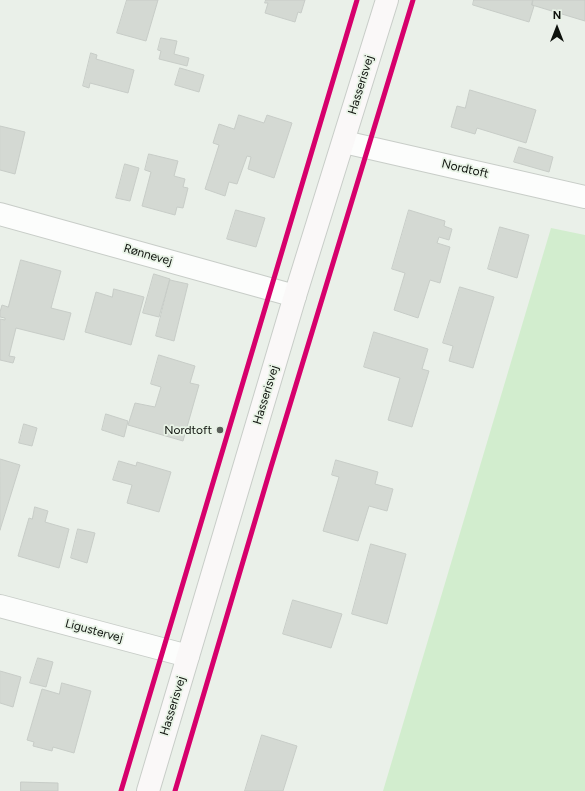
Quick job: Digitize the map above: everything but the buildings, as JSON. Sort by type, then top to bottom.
[{"type":"street","name":"Hasserisvej","points":[[148,791],[295,296],[387,0]]},
{"type":"street","name":"Nordtoft","points":[[344,142],[585,197]]},
{"type":"street","name":"Rønnevej","points":[[0,214],[295,296]]},
{"type":"street","name":"Ligustervej","points":[[0,606],[188,656]]},
{"type":"green space","points":[[551,228],[585,235],[585,791],[383,791]]},
{"type":"cycle path","points":[[121,791],[357,0]]},
{"type":"cycle path","points":[[175,791],[271,467],[413,0]]},
{"type":"place","name":"Nordtoft","points":[[220,430]]}]
